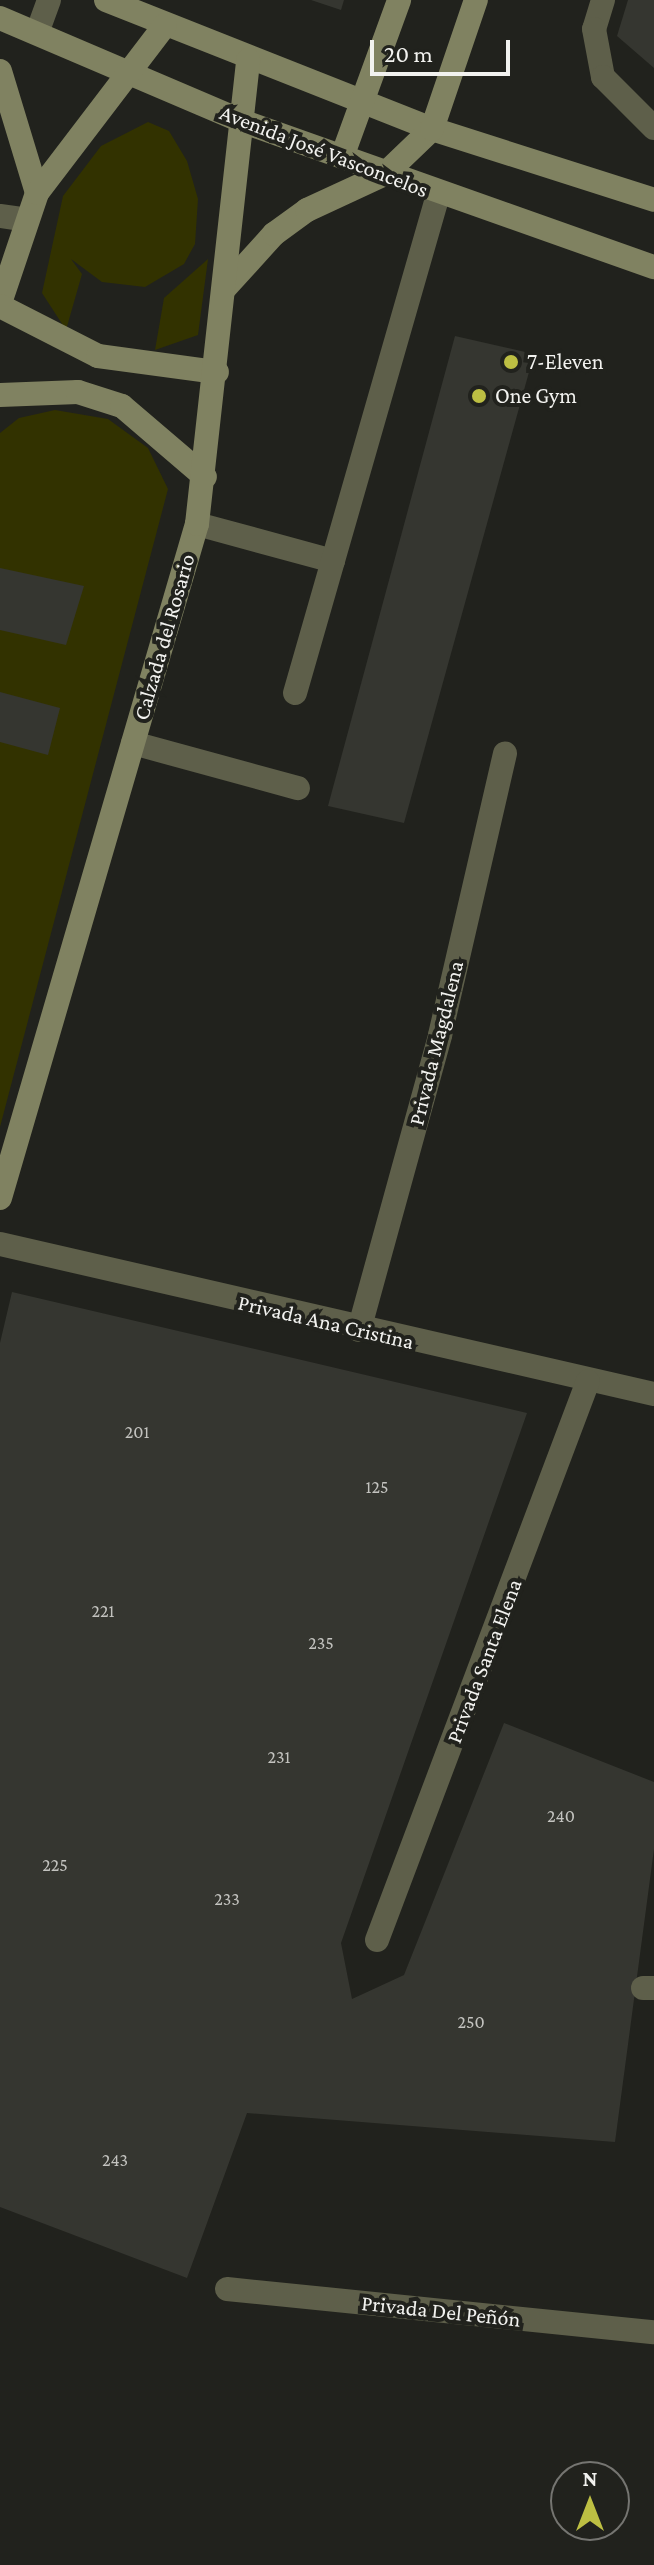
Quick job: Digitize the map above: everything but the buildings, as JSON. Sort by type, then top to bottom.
[{"type":"main road","points":[[106,0],[362,104],[654,200]]},
{"type":"main road","points":[[342,157],[399,0]]},
{"type":"main road","points":[[225,288],[307,210],[385,174],[432,129],[476,0]]},
{"type":"main road","name":"Avenida José Vasconcelos","points":[[0,18],[241,121],[438,195],[654,267]]},
{"type":"main road","points":[[165,25],[37,193],[0,305],[98,356],[217,372]]},
{"type":"main road","name":"Calzada del Rosario","points":[[0,1198],[197,524],[217,372],[248,60]]},
{"type":"main road","points":[[0,71],[37,193]]},
{"type":"main road","points":[[0,395],[78,392],[122,406],[205,477]]},
{"type":"street","points":[[37,33],[49,0]]},
{"type":"street","points":[[603,0],[594,29],[603,77],[652,125]]},
{"type":"street","points":[[295,693],[438,195]]},
{"type":"street","points":[[0,216],[27,220]]},
{"type":"street","points":[[197,524],[333,561]]},
{"type":"street","points":[[133,743],[298,788]]},
{"type":"street","name":"Privada Magdalena","points":[[359,1330],[440,1035],[505,753]]},
{"type":"street","name":"Privada Ana Cristina","points":[[0,1244],[359,1330],[654,1394]]},
{"type":"street","name":"Privada Santa Elena","points":[[377,1940],[588,1381]]},
{"type":"street","name":"Privada Del Peñón","points":[[227,2289],[654,2332]]},
{"type":"shaded area","points":[[148,122],[169,131],[187,161],[198,199],[195,244],[184,264],[145,287],[102,282],[71,259],[82,274],[66,330],[42,293],[63,196],[101,146]]},
{"type":"shaded area","points":[[208,259],[198,335],[155,350],[164,298]]},
{"type":"shaded area","points":[[55,410],[108,419],[148,448],[168,489],[0,1127],[0,433],[19,418]]},
{"type":"place","name":"7-Eleven","points":[[511,362]]},
{"type":"place","name":"One Gym","points":[[479,396]]}]
